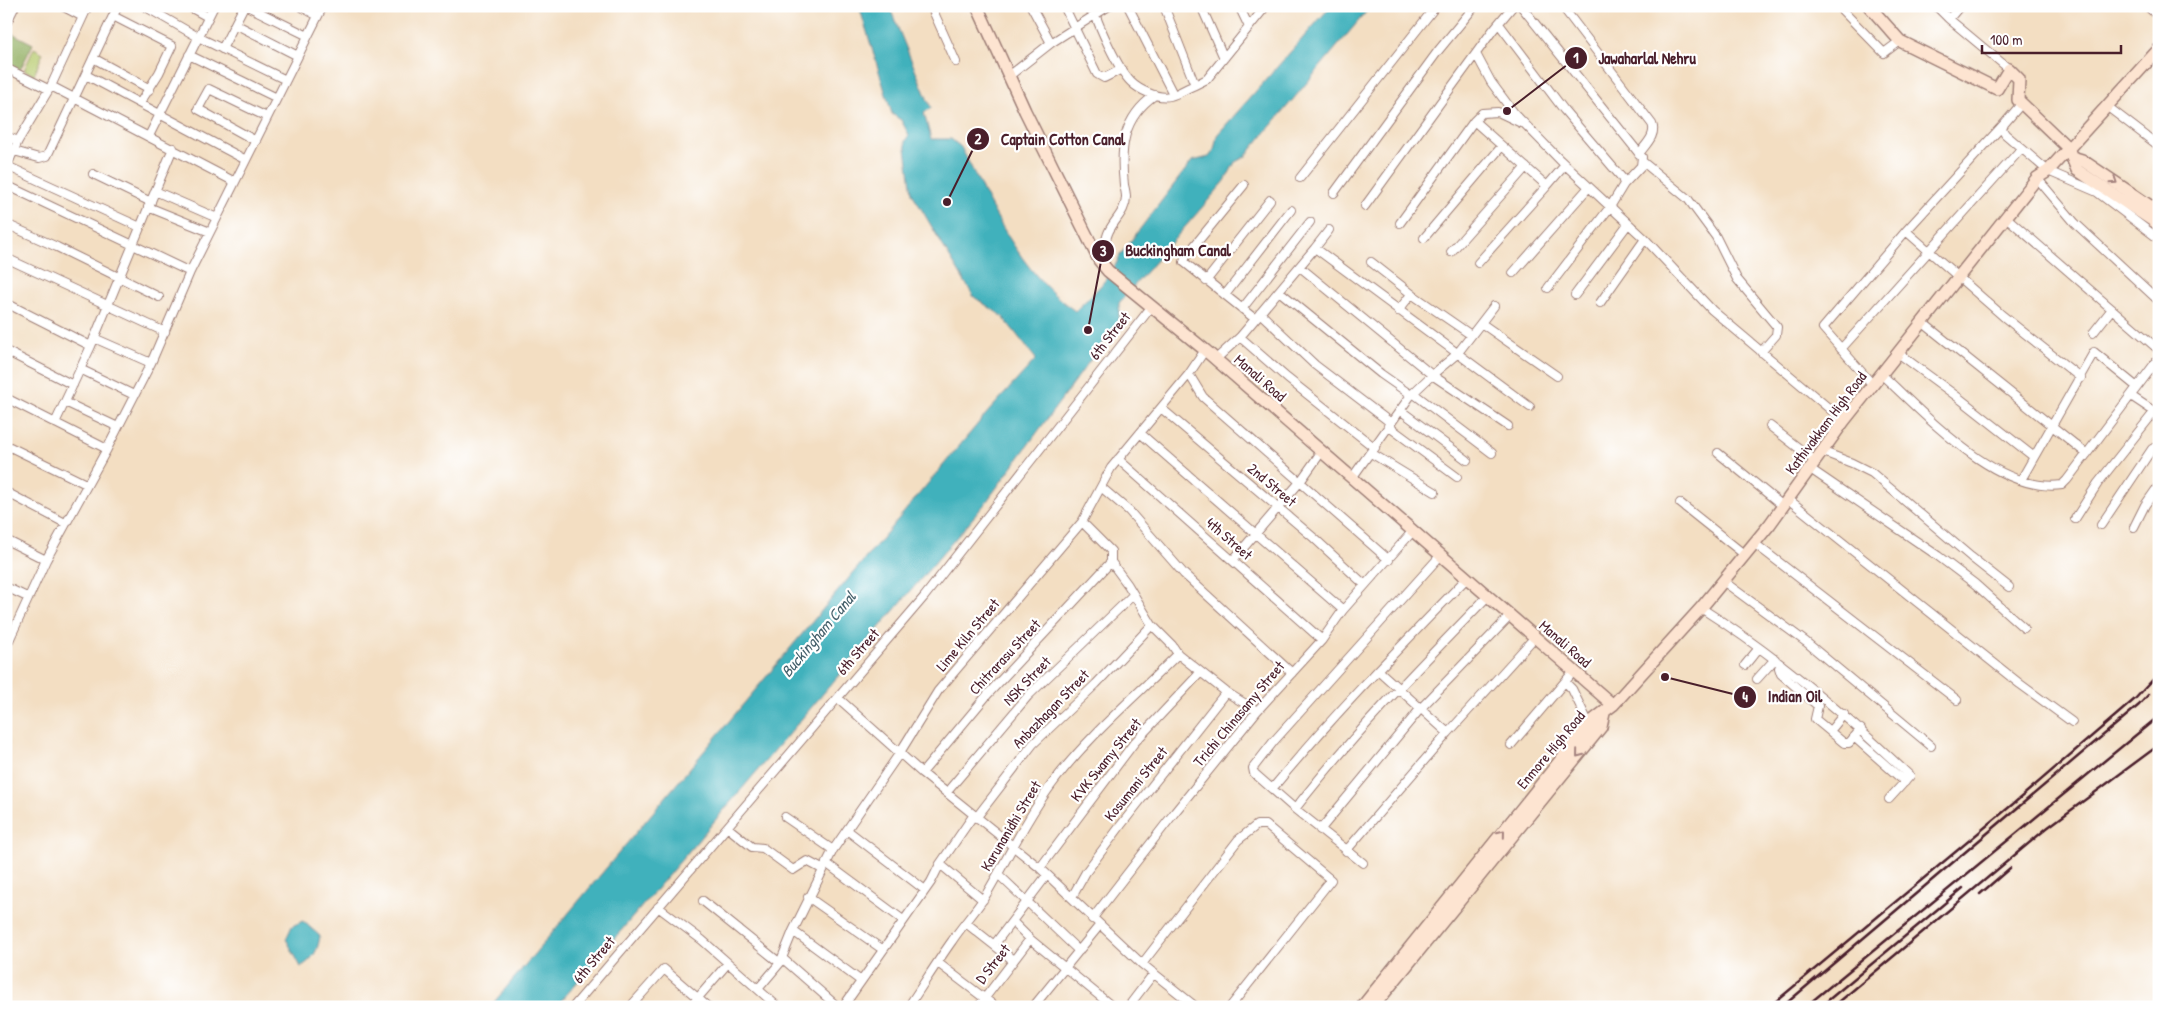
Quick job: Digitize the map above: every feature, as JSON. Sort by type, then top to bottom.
[{"type":"main road","name":"Manali Road","points":[[977,6],[1024,111],[1100,260],[1108,271],[1216,359],[1412,532],[1574,671],[1608,709]]},
{"type":"main road","points":[[1870,6],[1900,41],[1997,89],[2009,69],[2019,79],[2018,100],[2070,153],[2159,212]]},
{"type":"main road","name":"Kathivakkam High Road","points":[[1608,709],[1701,608],[1745,555],[1815,460],[1834,438],[1844,421],[2037,178],[2070,153],[2159,49]]},
{"type":"main road","points":[[2070,153],[2077,170],[2159,225]]},
{"type":"main road","name":"Enmore High Road","points":[[1362,1007],[1589,724],[1608,709]]},
{"type":"main road","name":"Enmore High Road","points":[[1373,1007],[1601,727],[1608,709]]},
{"type":"street","points":[[6,24],[15,6]]},
{"type":"street","points":[[62,6],[83,17]]},
{"type":"street","points":[[88,6],[49,88],[7,164],[140,227]]},
{"type":"street","points":[[14,151],[39,158],[47,156],[118,6]]},
{"type":"street","points":[[144,6],[198,37],[286,80]]},
{"type":"street","points":[[188,6],[208,17]]},
{"type":"street","points":[[149,136],[214,6]]},
{"type":"street","points":[[222,49],[246,6],[308,36]]},
{"type":"street","points":[[300,6],[318,16]]},
{"type":"street","points":[[6,647],[46,560],[86,484],[107,449],[151,363],[190,272],[323,6]]},
{"type":"street","points":[[931,6],[956,62]]},
{"type":"street","points":[[1031,6],[1051,43]]},
{"type":"street","points":[[1064,6],[1097,74],[1104,78],[1122,69]]},
{"type":"street","points":[[1092,6],[1122,69],[1131,82],[1155,95],[1170,96],[1207,79],[1266,6]]},
{"type":"street","points":[[1009,76],[1051,43],[1109,6]]},
{"type":"street","points":[[1128,6],[1173,94]]},
{"type":"street","points":[[1164,6],[1194,85]]},
{"type":"street","points":[[1201,6],[1224,58]]},
{"type":"street","points":[[1239,6],[1249,27]]},
{"type":"street","points":[[1300,178],[1436,6]]},
{"type":"street","points":[[1334,193],[1438,51],[1475,6]]},
{"type":"street","points":[[1365,206],[1513,6]]},
{"type":"street","points":[[1522,6],[1639,154],[1643,162],[1688,199],[1716,237],[1737,279],[1777,327],[1776,335],[1761,352]]},
{"type":"street","points":[[1562,6],[1652,124],[1653,134],[1639,154]]},
{"type":"street","points":[[1838,6],[1884,53],[1900,41]]},
{"type":"street","points":[[1936,6],[1948,19],[2009,69]]},
{"type":"street","points":[[1948,19],[1960,6]]},
{"type":"street","points":[[2147,6],[2159,17]]},
{"type":"street","points":[[113,16],[172,46],[150,89],[140,103]]},
{"type":"street","points":[[235,24],[298,56]]},
{"type":"street","points":[[1499,24],[1564,110],[1622,178],[1624,184]]},
{"type":"street","points":[[189,54],[278,98]]},
{"type":"street","points":[[1476,54],[1491,82],[1527,126],[1565,165],[1645,239],[1712,310],[1844,421]]},
{"type":"street","points":[[94,58],[150,89]]},
{"type":"street","points":[[6,68],[149,136],[235,182]]},
{"type":"street","points":[[86,75],[246,160]]},
{"type":"street","points":[[256,141],[198,109],[209,90],[268,117]]},
{"type":"street","points":[[1100,260],[1104,254],[1105,240],[1110,229],[1125,206],[1123,161],[1125,135],[1138,109],[1155,95]]},
{"type":"street","points":[[1873,385],[1823,328],[1906,231],[2022,102]]},
{"type":"street","points":[[2108,107],[2159,146]]},
{"type":"street","points":[[1400,223],[1474,121],[1482,113],[1498,112],[1527,126]]},
{"type":"street","points":[[1474,121],[1547,186]]},
{"type":"street","points":[[2004,124],[2002,129],[2005,134],[2048,171],[2102,196],[2159,239]]},
{"type":"street","points":[[6,136],[18,141]]},
{"type":"street","points":[[1424,238],[1502,146]]},
{"type":"street","points":[[55,423],[91,346],[173,148]]},
{"type":"street","points":[[1841,349],[2021,149]]},
{"type":"street","points":[[1548,288],[1610,207],[1624,184],[1643,162]]},
{"type":"street","points":[[1478,263],[1565,165]]},
{"type":"street","points":[[1451,252],[1526,167]]},
{"type":"street","points":[[93,174],[149,205],[210,232]]},
{"type":"street","points":[[2037,178],[2075,223],[2159,302]]},
{"type":"street","points":[[6,185],[190,272]]},
{"type":"street","points":[[1244,185],[1184,259],[1186,265],[1242,309],[1258,316],[1389,425],[1457,477]]},
{"type":"street","points":[[1513,273],[1589,187]]},
{"type":"street","points":[[155,191],[217,218]]},
{"type":"street","points":[[1206,281],[1270,200]]},
{"type":"street","points":[[1225,295],[1291,210]]},
{"type":"street","points":[[2006,217],[2159,350]]},
{"type":"street","points":[[1242,309],[1310,222]]},
{"type":"street","points":[[6,224],[159,297]]},
{"type":"street","points":[[1575,295],[1628,224]]},
{"type":"street","points":[[1216,359],[1258,316],[1329,230]]},
{"type":"street","points":[[1906,231],[2003,316],[2080,378]]},
{"type":"street","points":[[1600,303],[1645,239]]},
{"type":"street","points":[[1315,248],[1530,407]]},
{"type":"street","points":[[6,258],[165,332]]},
{"type":"street","points":[[1370,262],[1413,295],[1471,335]]},
{"type":"street","points":[[1300,267],[1432,375],[1508,426]]},
{"type":"street","points":[[1279,291],[1381,374],[1412,394],[1492,453]]},
{"type":"street","points":[[1398,310],[1413,295]]},
{"type":"street","points":[[6,303],[91,346]]},
{"type":"street","name":"6th Street","points":[[572,1007],[924,597],[1152,306]]},
{"type":"street","points":[[1352,478],[1412,394],[1457,354],[1494,306]]},
{"type":"street","points":[[2093,334],[2112,309]]},
{"type":"street","points":[[1922,322],[2087,454]]},
{"type":"street","points":[[1480,323],[1557,376]]},
{"type":"street","points":[[1240,336],[1373,450],[1435,492]]},
{"type":"street","points":[[94,338],[151,363]]},
{"type":"street","name":"Lime Kiln Street","points":[[758,989],[781,961],[808,897],[833,850],[899,754],[938,691],[1082,522],[1118,459],[1189,374],[1205,350]]},
{"type":"street","points":[[6,351],[73,385]]},
{"type":"street","points":[[2021,480],[2094,352],[2137,386]]},
{"type":"street","points":[[1898,353],[2034,457]]},
{"type":"street","points":[[1881,374],[1968,452],[2000,473],[2021,480],[2054,486],[2062,485],[2159,358]]},
{"type":"street","points":[[80,369],[134,395]]},
{"type":"street","points":[[1189,374],[1203,396],[1389,560]]},
{"type":"street","points":[[2075,519],[2098,483],[2157,410],[2131,396]]},
{"type":"street","points":[[6,398],[107,449]]},
{"type":"street","points":[[64,402],[118,427]]},
{"type":"street","name":"2nd Street","points":[[1161,408],[1365,585]]},
{"type":"street","points":[[1400,410],[1467,460]]},
{"type":"street","points":[[1770,426],[1975,584],[2024,628]]},
{"type":"street","points":[[1140,434],[1344,610]]},
{"type":"street","points":[[6,445],[86,484]]},
{"type":"street","points":[[2101,524],[2152,449],[2159,445]]},
{"type":"street","points":[[1233,560],[1300,482],[1322,452]]},
{"type":"street","points":[[1718,453],[1785,502],[2072,722]]},
{"type":"street","name":"4th Street","points":[[1118,459],[1322,640]]},
{"type":"street","points":[[1815,460],[1852,462],[1872,473],[2008,587]]},
{"type":"street","points":[[2134,527],[2145,505],[2159,485]]},
{"type":"street","points":[[1101,486],[1129,511],[1190,580],[1292,673]]},
{"type":"street","points":[[6,492],[65,523]]},
{"type":"street","points":[[1680,503],[1745,555]]},
{"type":"street","points":[[1082,522],[1111,551],[1111,562],[1152,625],[1172,645],[1178,654],[1226,692],[1257,710]]},
{"type":"street","name":"Trichi Chinasamy Street","points":[[1092,919],[1257,710],[1322,640],[1344,610],[1412,532]]},
{"type":"street","points":[[6,540],[46,560]]},
{"type":"street","points":[[1754,543],[1957,700]]},
{"type":"street","points":[[1363,863],[1320,830],[1254,773],[1254,765],[1441,555]]},
{"type":"street","name":"Chitrarasu Street","points":[[922,773],[988,694],[1111,562]]},
{"type":"street","points":[[1272,789],[1309,744],[1467,578]]},
{"type":"street","points":[[1723,581],[1806,642],[1931,746]]},
{"type":"street","points":[[6,587],[28,597]]},
{"type":"street","name":"NSK Street","points":[[947,792],[1028,696],[1133,594]]},
{"type":"street","points":[[1295,809],[1340,751],[1397,689],[1488,596]]},
{"type":"street","points":[[1701,608],[1775,659],[1827,700],[1861,729],[1910,776],[1889,799]]},
{"type":"street","points":[[1320,830],[1421,708],[1510,616]]},
{"type":"street","name":"Anbazhagan Street","points":[[843,1007],[925,890],[940,864],[1033,744],[1096,684],[1152,625]]},
{"type":"street","points":[[1346,851],[1448,733],[1535,637]]},
{"type":"street","points":[[1745,665],[1759,648]]},
{"type":"street","name":"Karunanidhi Street","points":[[908,1007],[982,900],[1012,846],[1051,785],[1099,728],[1132,700],[1178,654]]},
{"type":"street","points":[[1757,678],[1775,659]]},
{"type":"street","points":[[1782,665],[1779,671],[1818,706],[1818,709]]},
{"type":"street","points":[[1378,670],[1448,733]]},
{"type":"street","points":[[1511,745],[1574,671]]},
{"type":"street","name":"KVK Swamy Street","points":[[1040,868],[1134,743],[1200,673]]},
{"type":"street","points":[[1565,682],[1572,689],[1589,724]]},
{"type":"street","name":"Kosumani Street","points":[[1072,897],[1086,872],[1121,825],[1226,692]]},
{"type":"street","points":[[838,698],[899,754],[1040,868],[1072,897],[1099,926],[1142,964],[1196,1007]]},
{"type":"street","points":[[1827,700],[1818,709],[1815,719],[1846,744],[1861,729]]},
{"type":"street","points":[[1830,731],[1844,714]]},
{"type":"street","points":[[1854,737],[1905,782]]},
{"type":"street","points":[[785,817],[833,850]]},
{"type":"street","points":[[1142,964],[1238,840],[1256,825],[1266,824],[1331,880],[1230,1007]]},
{"type":"street","points":[[727,827],[752,847],[763,848],[793,870],[807,861],[824,866],[903,920]]},
{"type":"street","points":[[847,830],[925,890]]},
{"type":"street","points":[[940,864],[982,900]]},
{"type":"street","points":[[998,874],[1079,951]]},
{"type":"street","points":[[994,946],[1014,922],[1014,918],[1047,875]]},
{"type":"street","points":[[808,897],[882,949]]},
{"type":"street","points":[[703,901],[838,1007]]},
{"type":"street","points":[[658,907],[702,940],[778,1007]]},
{"type":"street","points":[[1014,922],[1030,939],[1113,1007]]},
{"type":"street","points":[[966,923],[1013,960]]},
{"type":"street","points":[[1038,1005],[1099,926]]},
{"type":"street","points":[[793,930],[861,981]]},
{"type":"street","name":"D Street","points":[[978,1007],[1030,939]]},
{"type":"street","points":[[690,1007],[728,963]]},
{"type":"street","points":[[938,963],[996,1007]]},
{"type":"street","points":[[630,1007],[664,969],[708,1007]]},
{"type":"street","points":[[1128,1007],[1154,973]]},
{"type":"green space","points":[[6,30],[33,44],[17,76],[6,70]]},
{"type":"green space","points":[[34,48],[43,53],[34,75],[24,70]]},
{"type":"water","points":[[859,6],[889,6],[931,108],[924,113],[931,139],[951,139],[961,147],[1008,237],[1038,277],[1055,295],[1075,311],[1107,278],[1120,255],[1192,161],[1209,157],[1214,150],[1217,135],[1331,6],[1371,6],[1245,157],[1235,162],[1225,181],[1119,303],[1119,321],[984,505],[556,1007],[490,1007],[986,414],[1036,359],[1002,316],[974,297],[912,193],[905,141],[909,135],[901,120],[892,114]]},
{"type":"water","points":[[303,921],[320,936],[314,954],[301,967],[286,939],[292,926]]},
{"type":"railway","points":[[1769,1007],[2013,804],[2135,699],[2159,673]]},
{"type":"railway","points":[[1782,1007],[2139,705],[2149,694]]},
{"type":"railway","points":[[1805,1007],[2159,716]]},
{"type":"railway","points":[[1833,1007],[2047,828],[2159,745]]},
{"type":"railway","points":[[1980,894],[2010,868]]},
{"type":"railway","points":[[1820,1007],[1963,888]]},
{"type":"place","name":"Jawaharlal Nehru","points":[[1507,111]]},
{"type":"place","name":"Captain Cotton Canal","points":[[947,202]]},
{"type":"place","name":"Buckingham Canal","points":[[1088,330]]},
{"type":"place","name":"Indian Oil","points":[[1665,677]]}]
